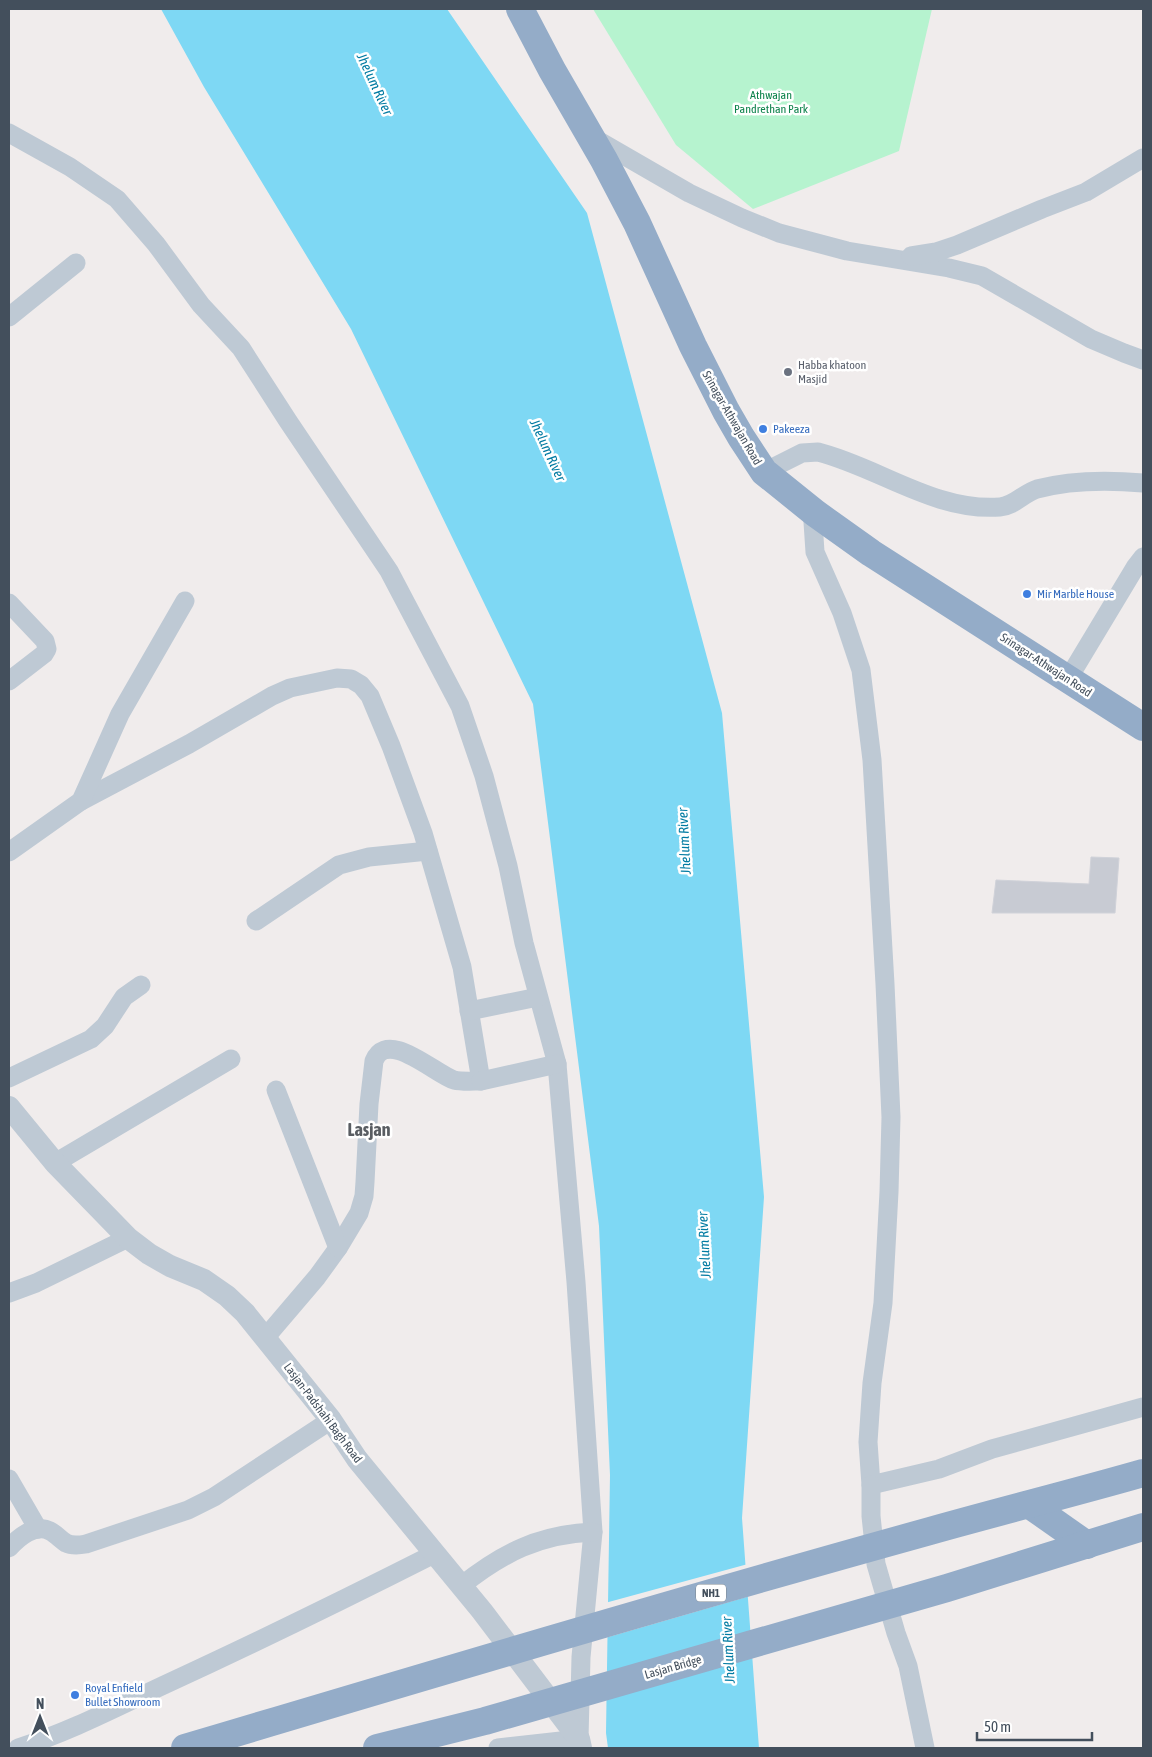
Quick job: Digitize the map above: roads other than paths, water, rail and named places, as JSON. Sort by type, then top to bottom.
[{"type":"highway","name":"Srinagar-Athwajan Road","points":[[520,9],[637,223],[693,346],[722,403],[740,437],[764,472],[815,513],[871,553],[1143,727]]},
{"type":"highway","name":"NH1","points":[[185,1748],[490,1657],[932,1530],[1143,1473]]},
{"type":"highway","points":[[1030,1505],[1088,1545]]},
{"type":"highway","name":"Lasjan Bridge","points":[[377,1748],[486,1721],[947,1588],[1088,1545],[1143,1526]]},
{"type":"street","points":[[9,133],[70,167],[117,199],[156,244],[202,305],[241,348],[389,571],[460,706],[484,776],[508,866],[524,943],[558,1064],[576,1282],[593,1532],[580,1657],[580,1744],[498,1748]]},
{"type":"street","points":[[590,136],[689,193],[742,218],[780,233],[848,251],[950,268],[982,276],[1092,339],[1124,354],[1143,360]]},
{"type":"street","points":[[895,258],[925,254],[957,245],[1086,192],[1143,158]]},
{"type":"street","points":[[9,317],[76,263]]},
{"type":"street","points":[[764,472],[802,453],[818,452],[944,501],[991,507],[1011,504],[1031,491],[1049,486],[1092,481],[1143,483]]},
{"type":"street","points":[[815,513],[812,522],[815,552],[842,613],[861,670],[872,760],[891,1117],[883,1303],[872,1384],[868,1442],[871,1516],[876,1564],[908,1666],[925,1748]]},
{"type":"street","points":[[1068,680],[1143,557]]},
{"type":"street","points":[[81,801],[120,714],[185,601]]},
{"type":"street","points":[[9,603],[45,641],[46,649],[41,656],[9,681]]},
{"type":"street","points":[[9,852],[81,801],[180,749],[272,696],[290,688],[337,678],[351,679],[361,684],[370,696],[391,746],[428,851],[462,966],[481,1081]]},
{"type":"street","points":[[256,921],[339,865],[369,857],[428,851]]},
{"type":"street","points":[[9,1078],[91,1039],[105,1026],[124,997],[141,985]]},
{"type":"street","points":[[469,1011],[538,997]]},
{"type":"street","points":[[265,1338],[317,1278],[359,1213],[364,1196],[369,1104],[374,1061],[380,1052],[384,1050],[399,1050],[411,1055],[441,1074],[456,1080],[481,1081],[558,1064]]},
{"type":"street","points":[[55,1163],[231,1059]]},
{"type":"street","points":[[276,1090],[338,1248]]},
{"type":"street","name":"Lasjan-Padshahi Bagh Road","points":[[9,1107],[55,1163],[128,1238],[149,1254],[170,1266],[204,1280],[227,1296],[245,1313],[331,1420],[357,1458],[461,1586],[580,1744]]},
{"type":"street","points":[[9,1293],[128,1238]]},
{"type":"street","points":[[871,1485],[939,1469],[992,1449],[1143,1406]]},
{"type":"street","points":[[9,1548],[26,1533],[38,1529],[50,1530],[66,1543],[73,1545],[86,1544],[188,1510],[214,1497],[331,1420]]},
{"type":"street","points":[[9,1480],[38,1529]]},
{"type":"street","points":[[461,1586],[482,1568],[503,1555],[523,1546],[576,1533],[593,1532]]},
{"type":"street","points":[[18,1748],[35,1743],[130,1701],[288,1627],[434,1554]]},
{"type":"water","name":"Jhelum River","points":[[161,9],[447,9],[587,213],[722,713],[764,1197],[742,1518],[759,1748],[608,1748],[606,1733],[610,1475],[599,1226],[533,704],[351,329],[204,87]]},
{"type":"place","name":"Habba khatoon Masjid","points":[[788,372]]},
{"type":"place","name":"Pakeeza","points":[[763,429]]},
{"type":"place","name":"Mir Marble House","points":[[1027,594]]},
{"type":"place","name":"Royal Enfield Bullet Showroom","points":[[75,1695]]},
{"type":"district","name":"Lasjan","points":[[369,1129]]},
{"type":"park label","name":"Athwajan Pandrethan Park","points":[[771,102]]}]
